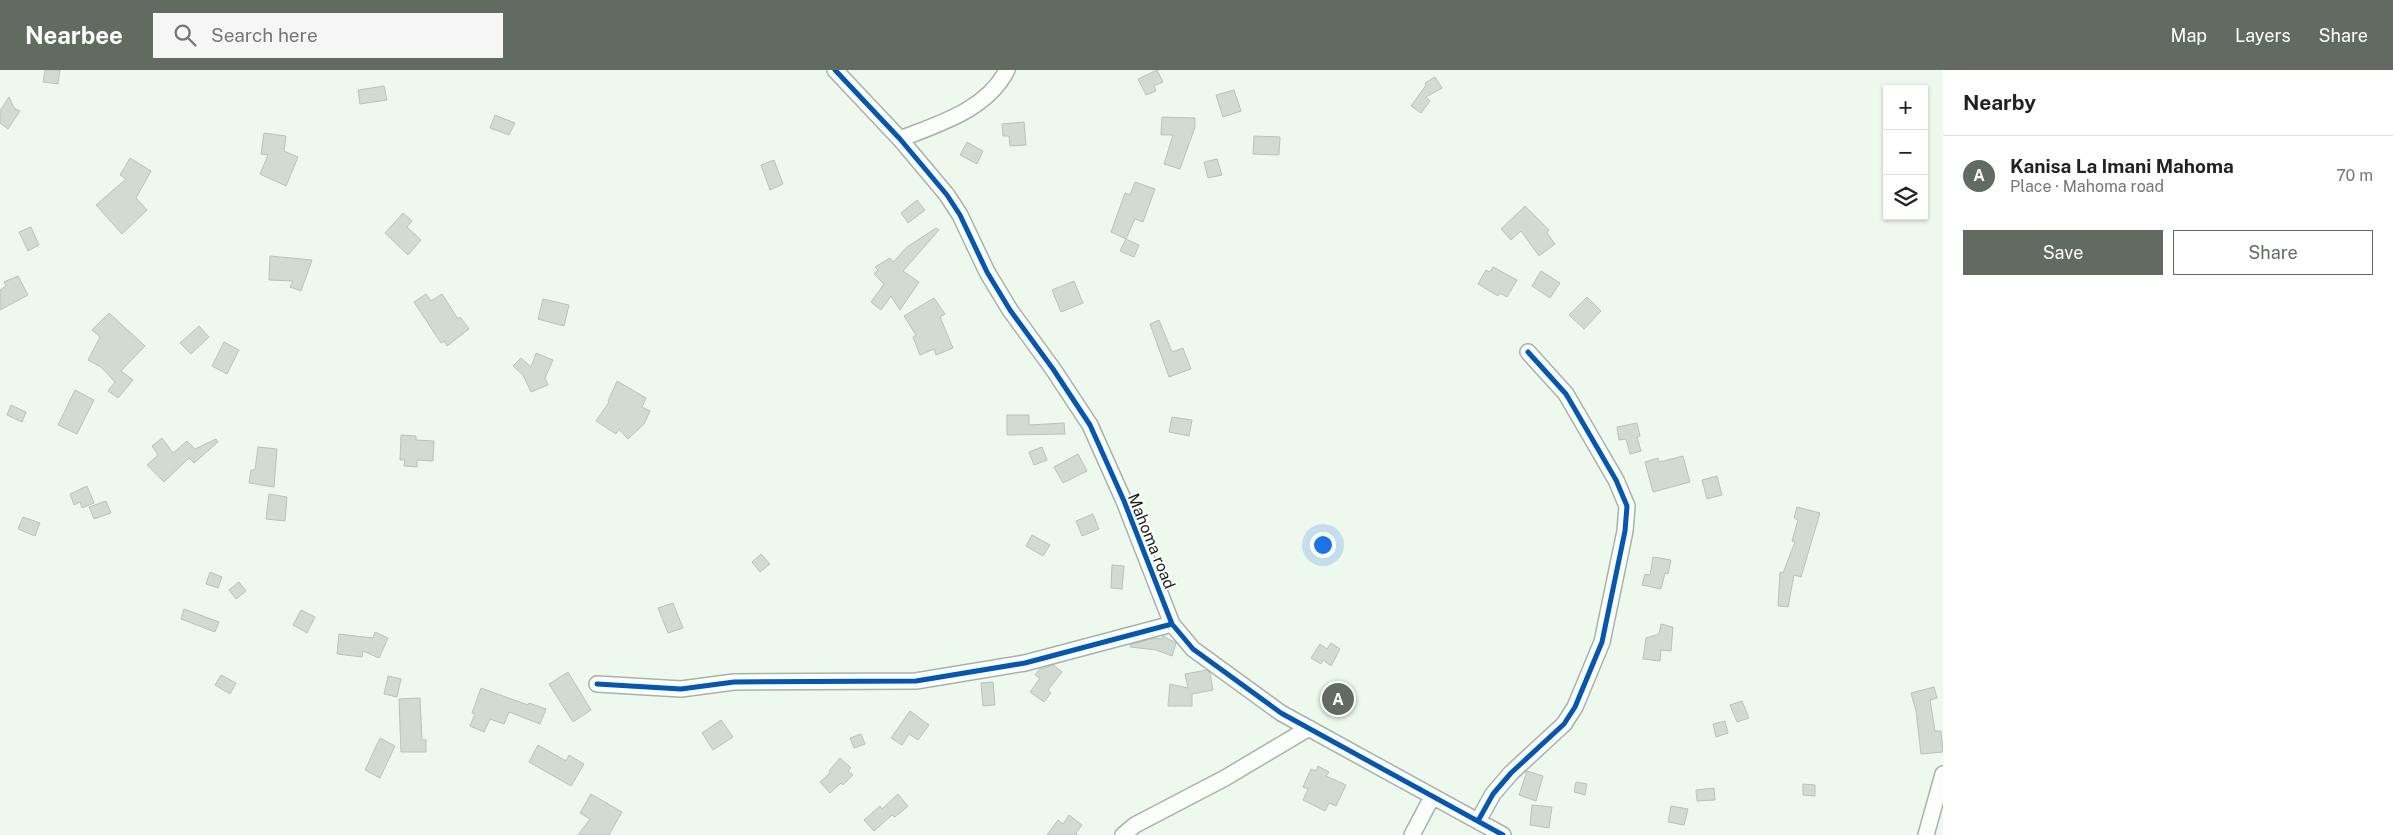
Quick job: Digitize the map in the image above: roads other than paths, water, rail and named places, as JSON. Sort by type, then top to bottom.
[{"type":"street","name":"Mahoma road","points":[[835,70],[900,139],[948,195],[960,215],[987,272],[1006,303],[1090,425],[1124,501],[1172,624],[1193,649],[1281,712],[1503,835]]},
{"type":"street","points":[[900,139],[957,117],[983,99],[1007,70]]},
{"type":"street","points":[[1478,821],[1493,794],[1505,780],[1564,724],[1575,707],[1602,642],[1625,531],[1627,506],[1616,480],[1566,394],[1528,352]]},
{"type":"street","points":[[597,684],[681,690],[734,682],[916,681],[1025,663],[1172,624]]},
{"type":"street","points":[[1123,835],[1135,825],[1225,778],[1309,728]]},
{"type":"street","points":[[1926,835],[1943,774]]},
{"type":"street","points":[[1412,835],[1432,797]]},
{"type":"place","name":"Kanisa La Imani Mahoma","points":[[1338,699]]}]
